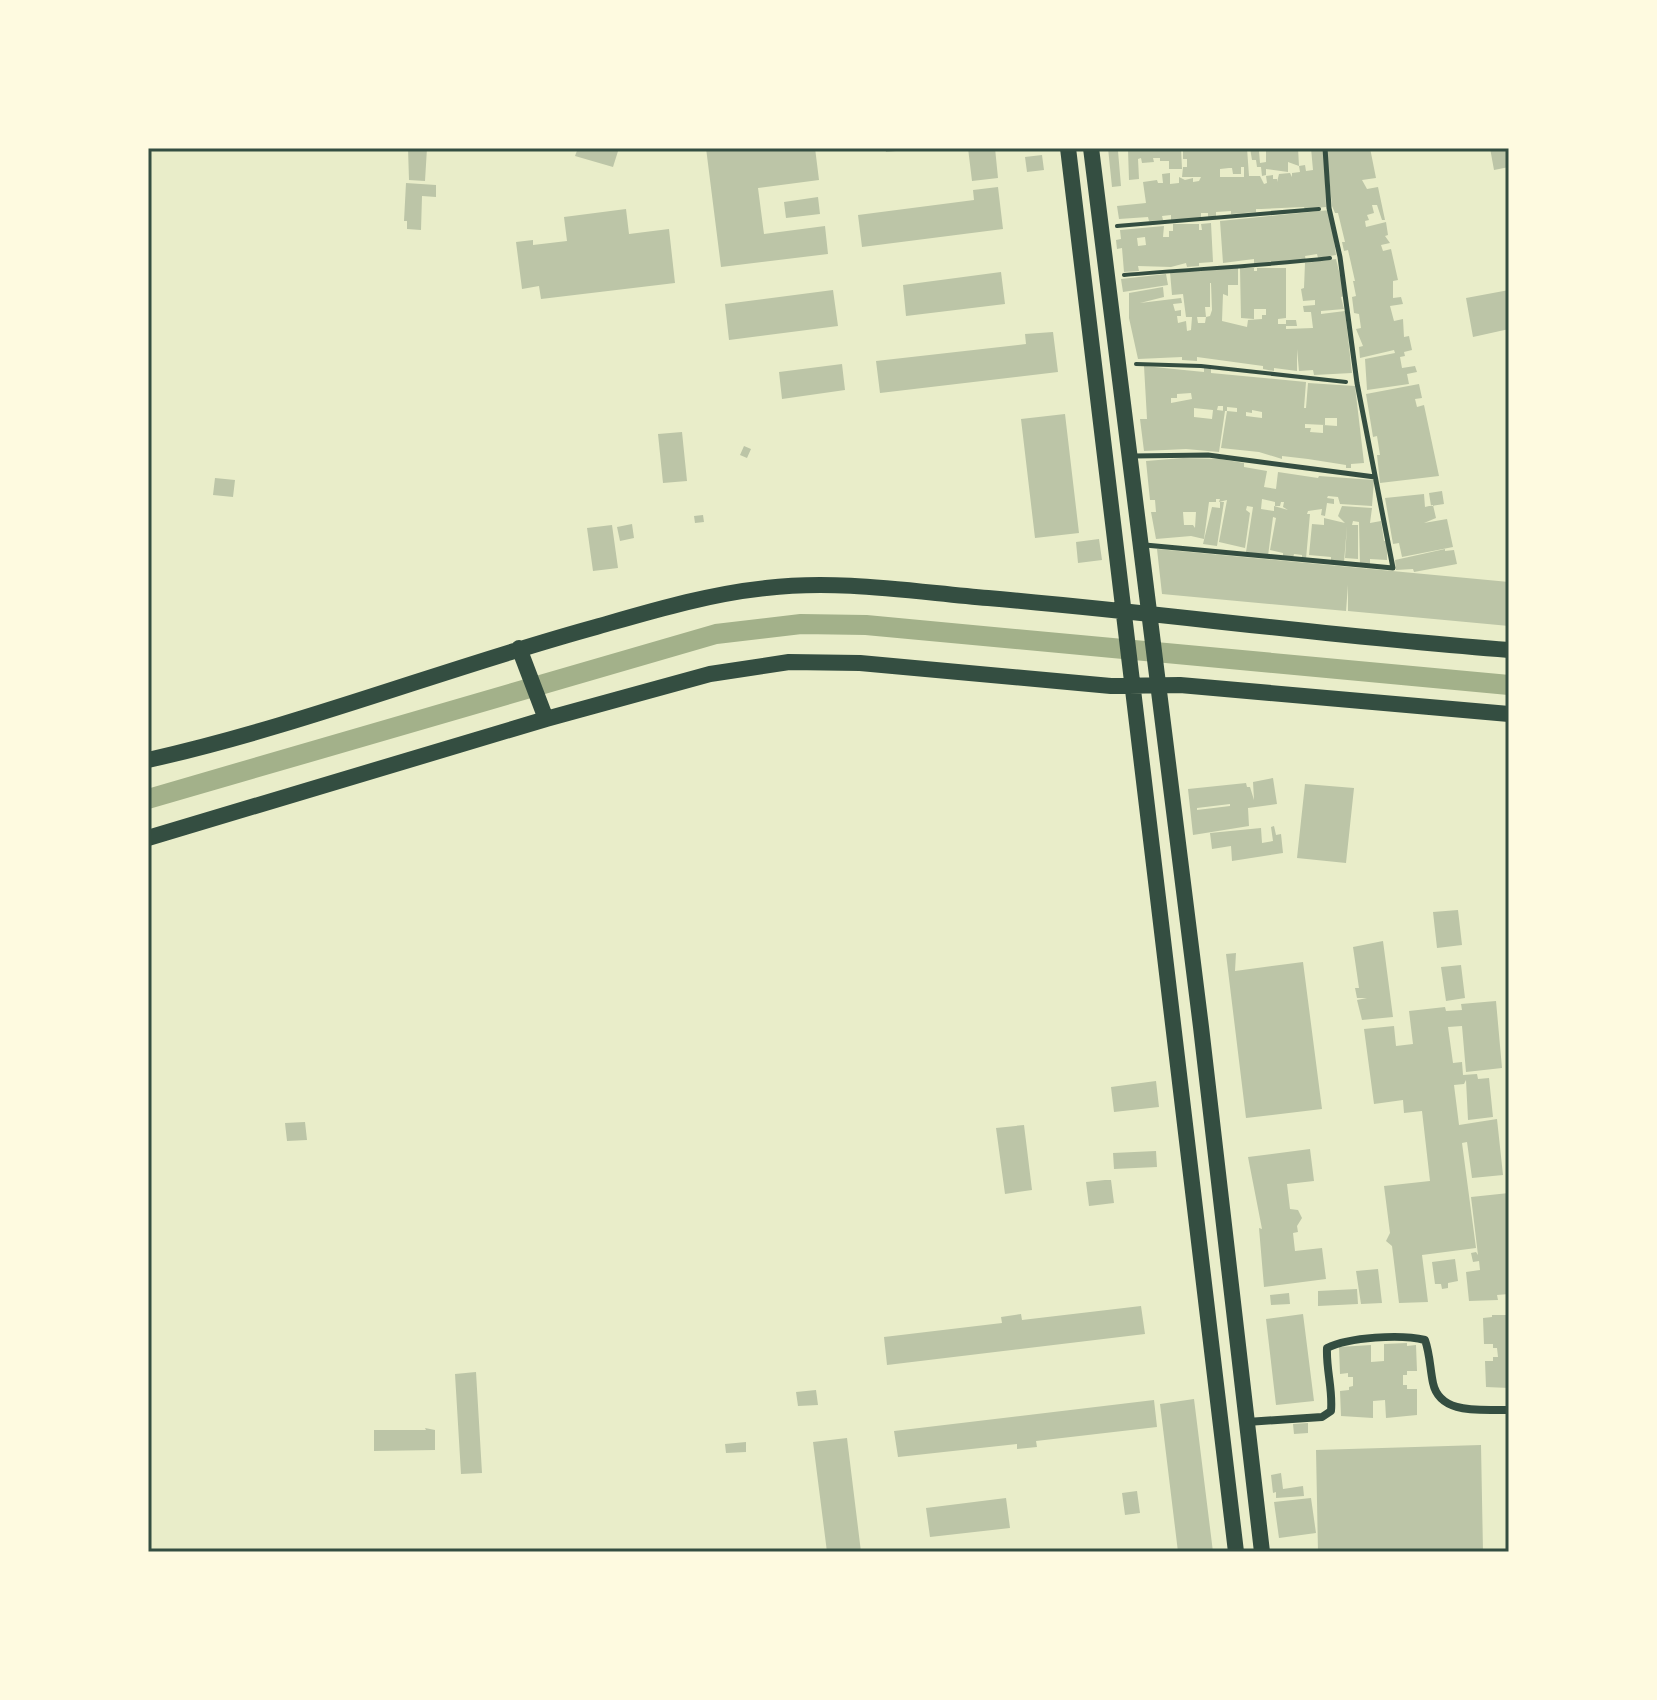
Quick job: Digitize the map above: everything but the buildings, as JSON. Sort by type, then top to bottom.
[{"type":"main road","points":[[1068,148],[1236,1552]]},
{"type":"main road","points":[[1091,148],[1201,1027],[1262,1552]]},
{"type":"main road","points":[[148,760],[522,655],[698,600],[767,587],[830,585],[1509,650]]},
{"type":"main road","points":[[522,655],[544,713]]},
{"type":"main road","points":[[148,838],[544,713],[710,674],[789,662],[860,663],[1111,686],[1180,685],[1509,714]]},
{"type":"main road","points":[[1186,1148],[1213,1147]]},
{"type":"street","points":[[1246,1422],[1322,1417],[1331,1411],[1333,1394],[1327,1348],[1338,1342],[1410,1336],[1425,1340],[1434,1387],[1442,1401],[1457,1408],[1509,1410]]},
{"type":"lane","points":[[1140,544],[1393,568],[1357,383],[1340,257],[1329,208],[1325,148]]},
{"type":"lane","points":[[1129,456],[1208,455],[1375,477]]},
{"type":"path","points":[[1100,227],[1329,208]]},
{"type":"path","points":[[1106,277],[1340,257]]},
{"type":"path","points":[[1116,363],[1201,366],[1357,383]]},
{"type":"waterway","points":[[148,799],[716,634],[801,624],[866,625],[1509,685]]}]
